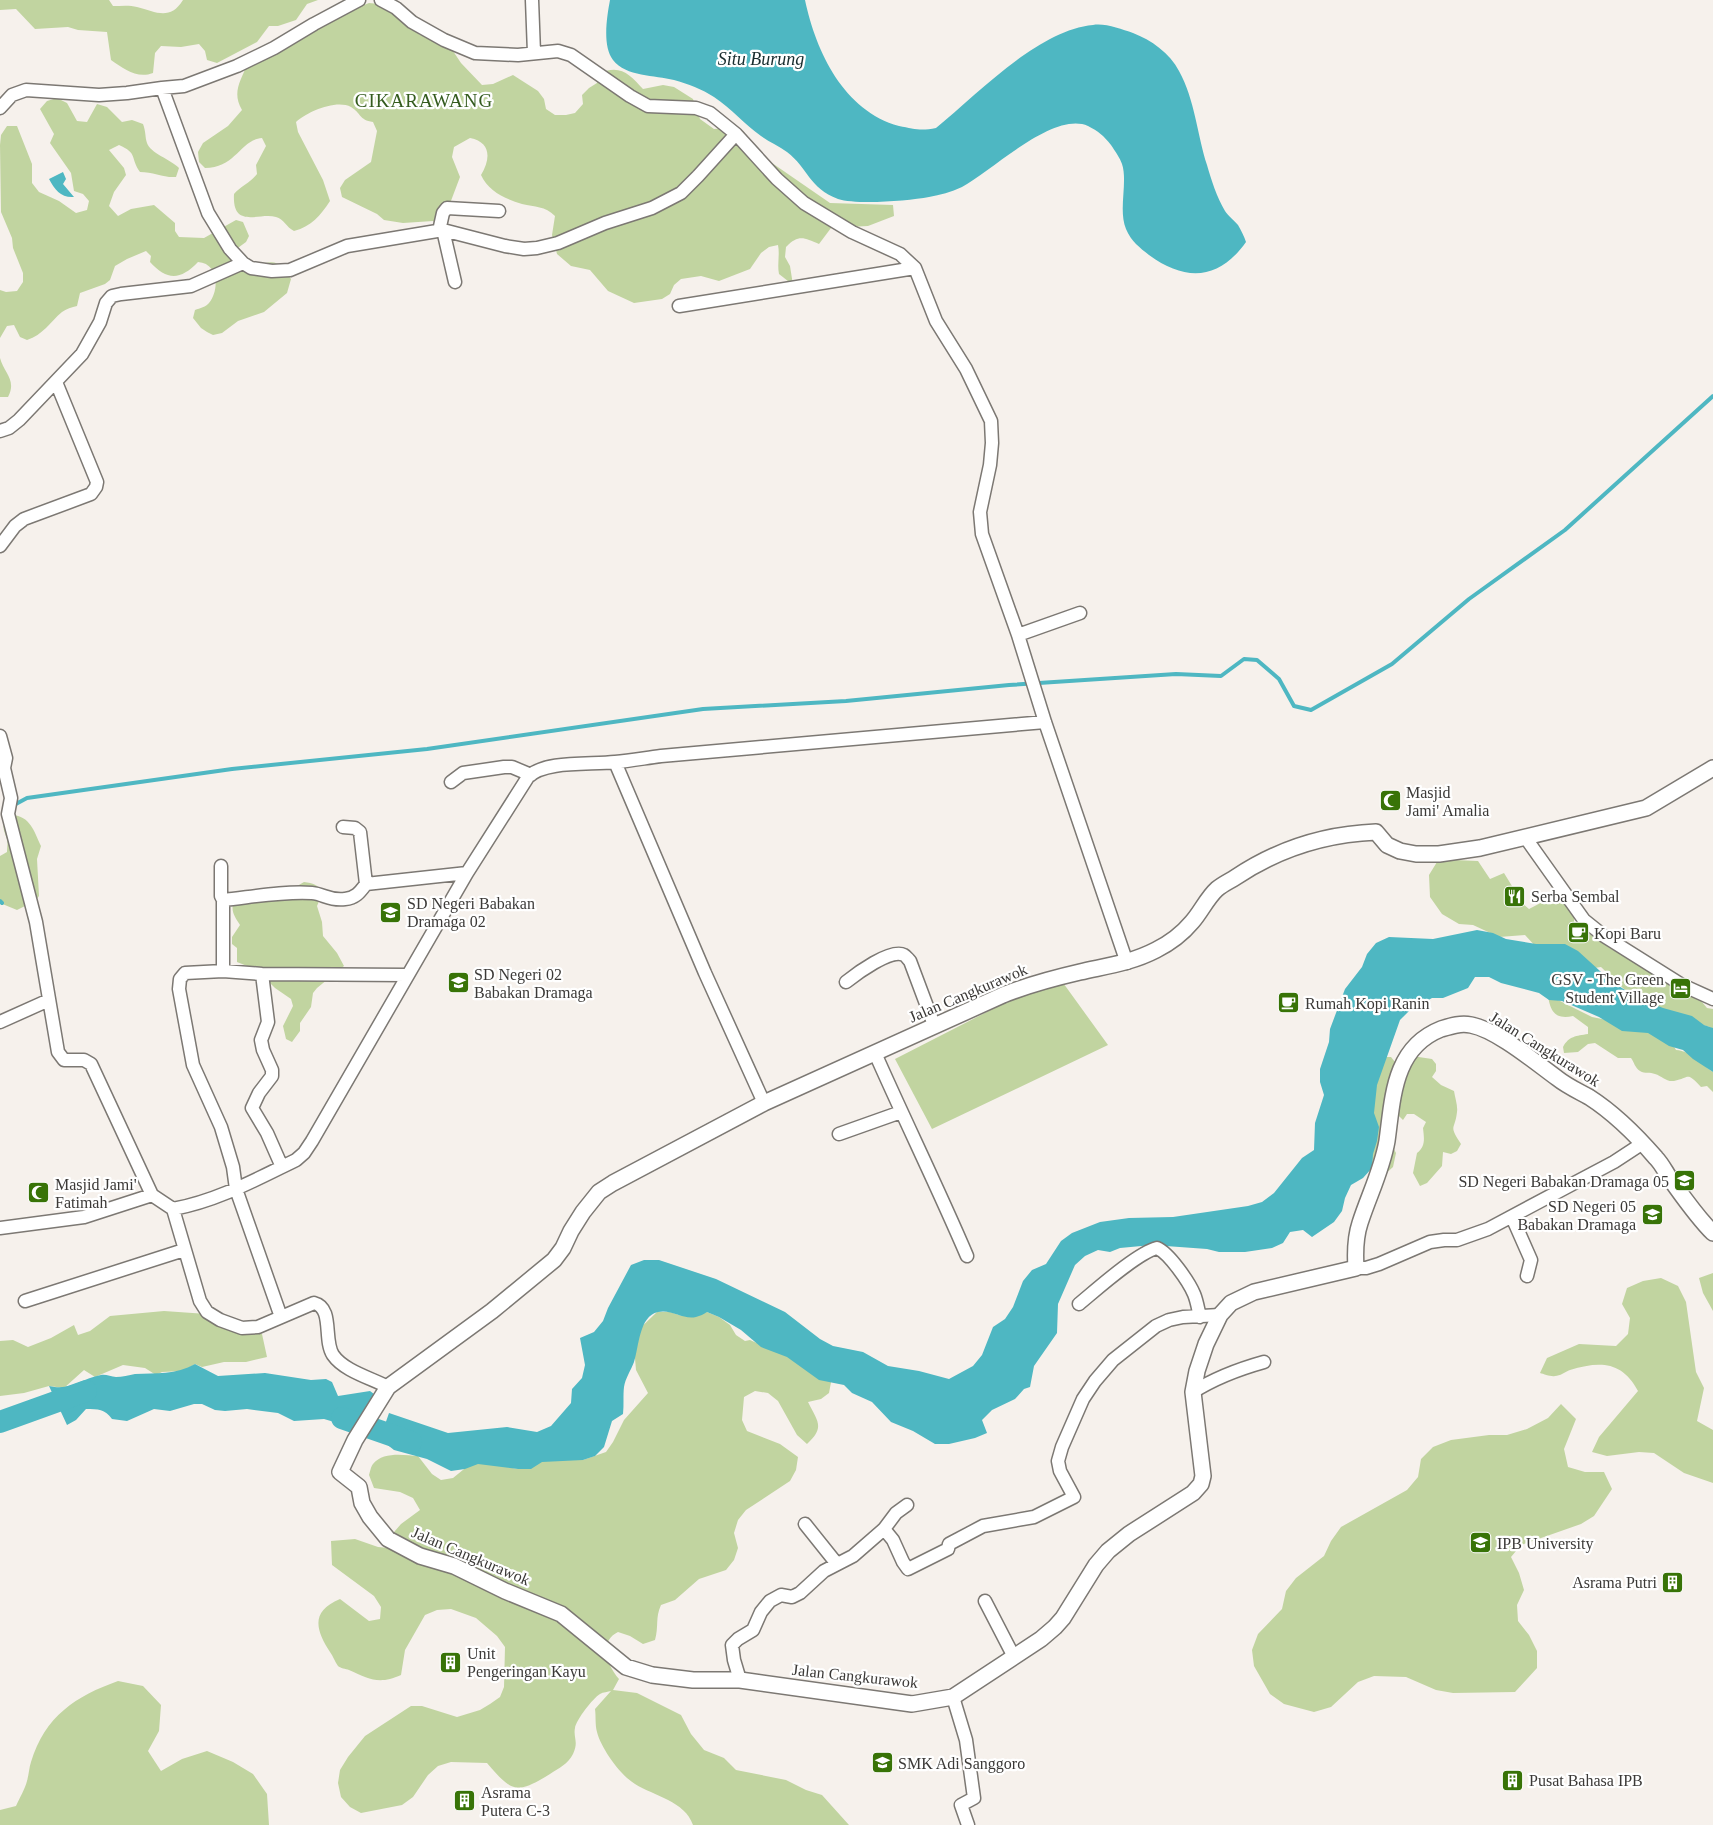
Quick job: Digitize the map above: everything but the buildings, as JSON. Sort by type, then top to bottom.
[{"type":"street","points":[[0,108],[12,95],[26,90],[99,95],[184,86],[237,66],[274,48],[359,0]]},
{"type":"street","points":[[381,0],[396,8],[412,22],[444,40],[475,52],[518,55],[558,51],[571,54],[639,102],[648,106],[696,108],[710,113],[736,134],[777,179],[804,203],[852,232],[900,254],[916,268],[936,321],[966,369],[991,420],[992,443],[980,512],[982,534],[1018,635],[1045,722],[1127,963]]},
{"type":"street","points":[[532,0],[534,53]]},
{"type":"street","points":[[162,88],[208,213],[230,249],[243,263],[251,268],[272,271],[290,270],[347,246],[441,231],[524,249],[558,243],[605,223],[652,208],[681,193],[736,134]]},
{"type":"street","points":[[455,282],[441,231],[443,213],[447,208],[500,211]]},
{"type":"street","points":[[0,432],[20,420],[82,354],[100,322],[106,303],[112,296],[191,286],[243,263]]},
{"type":"street","points":[[679,306],[916,268]]},
{"type":"street","points":[[0,546],[15,526],[24,519],[91,494],[96,487],[97,482],[56,382]]},
{"type":"street","points":[[1018,635],[1080,613]]},
{"type":"street","points":[[0,736],[6,758],[2,769],[11,798],[5,815],[36,922],[58,1052],[64,1060],[84,1060],[91,1064],[152,1194],[173,1208],[189,1206],[236,1189],[296,1160],[304,1153],[467,873],[531,774],[551,767],[1045,722]]},
{"type":"street","points":[[615,762],[705,973],[764,1103]]},
{"type":"street","points":[[451,782],[463,773],[504,766],[531,774]]},
{"type":"street","name":"Jalan Cangkurawok","points":[[1713,768],[1646,808],[1480,848],[1438,854],[1416,854],[1400,851],[1387,845],[1376,832],[1357,833],[1296,847],[1264,860],[1217,890],[1181,934],[1158,949],[1127,963],[1029,985],[970,1008],[764,1103],[624,1176],[600,1192],[570,1231],[563,1248],[554,1260],[492,1311],[384,1392],[340,1472],[359,1487],[362,1503],[370,1517],[388,1539],[420,1556],[454,1566],[506,1591],[561,1614],[626,1667],[652,1675],[693,1680],[740,1680],[912,1704],[954,1697],[1056,1627],[1096,1565],[1108,1551],[1129,1534],[1193,1493],[1201,1484],[1202,1466],[1193,1392],[1197,1371],[1206,1344],[1220,1315],[1231,1303],[1254,1292],[1356,1268],[1355,1249],[1359,1224],[1382,1164],[1396,1083],[1403,1064],[1412,1050],[1424,1038],[1453,1025],[1470,1024],[1498,1037],[1563,1083],[1590,1098],[1643,1143],[1713,1233]]},
{"type":"street","points":[[223,900],[273,894],[314,893],[325,898],[345,899],[358,895],[366,884],[360,832],[355,828],[343,827]]},
{"type":"street","points":[[1525,837],[1584,920],[1604,936],[1682,985],[1713,1000]]},
{"type":"street","points":[[221,866],[223,971]]},
{"type":"street","points":[[366,884],[467,873]]},
{"type":"street","points":[[846,982],[864,968],[878,961],[902,954],[906,955],[934,1025]]},
{"type":"street","points":[[282,1317],[236,1189],[233,1167],[221,1127],[194,1065],[179,989],[180,979],[185,973],[223,971],[262,974],[407,975]]},
{"type":"street","points":[[262,974],[268,1022],[261,1040],[263,1050],[272,1070],[272,1076],[259,1093],[252,1108],[268,1133],[282,1167]]},
{"type":"street","points":[[0,1022],[49,1000]]},
{"type":"street","points":[[875,1053],[967,1256]]},
{"type":"street","points":[[839,1134],[901,1112]]},
{"type":"street","points":[[1356,1268],[1366,1268],[1379,1264],[1430,1242],[1457,1240],[1512,1217],[1614,1162],[1643,1143]]},
{"type":"street","points":[[0,1228],[84,1217],[152,1194]]},
{"type":"street","points":[[173,1208],[200,1301],[207,1312],[220,1320],[242,1328],[258,1327],[314,1303],[320,1304],[325,1310],[328,1342],[333,1355],[384,1392]]},
{"type":"street","points":[[1512,1217],[1531,1260],[1527,1276]]},
{"type":"street","points":[[1079,1304],[1115,1275],[1143,1255],[1157,1248],[1166,1254],[1190,1284],[1200,1317]]},
{"type":"street","points":[[25,1301],[184,1250]]},
{"type":"street","points":[[884,1529],[893,1540],[902,1562],[908,1569],[948,1550],[949,1544],[983,1526],[1034,1516],[1074,1497],[1060,1471],[1058,1461],[1062,1447],[1083,1399],[1095,1381],[1113,1360],[1156,1326],[1183,1317],[1220,1315]]},
{"type":"street","points":[[1193,1392],[1227,1374],[1264,1362]]},
{"type":"street","points":[[740,1680],[732,1645],[753,1630],[761,1612],[770,1601],[781,1595],[792,1597],[800,1593],[816,1577],[854,1556],[884,1529],[896,1513],[907,1505]]},
{"type":"street","points":[[805,1524],[837,1564]]},
{"type":"street","points":[[985,1601],[1014,1657]]},
{"type":"street","points":[[954,1697],[966,1740],[974,1798],[961,1805],[968,1825]]},
{"type":"green space","points":[[0,0],[109,0],[113,6],[134,6],[156,13],[168,13],[178,7],[183,0],[318,0],[307,4],[296,20],[278,26],[269,26],[257,42],[217,63],[207,60],[205,51],[199,44],[181,47],[161,46],[155,53],[153,73],[142,75],[131,72],[111,60],[107,32],[78,30],[68,27],[35,29],[16,9],[0,10]]},
{"type":"green space","points":[[369,3],[379,4],[400,11],[412,28],[420,35],[440,38],[449,45],[461,63],[482,85],[493,84],[513,75],[538,91],[544,99],[546,109],[555,115],[575,113],[583,104],[582,95],[597,83],[600,73],[607,71],[619,70],[624,72],[643,89],[663,85],[674,87],[693,99],[700,119],[714,129],[736,127],[744,132],[761,161],[772,163],[830,203],[893,205],[894,216],[868,226],[831,228],[819,244],[802,238],[795,240],[786,247],[785,257],[790,266],[793,285],[779,274],[778,245],[769,247],[761,253],[750,269],[719,281],[701,276],[681,279],[674,285],[670,294],[662,299],[634,303],[608,291],[590,270],[571,266],[557,254],[552,235],[555,216],[536,206],[509,200],[488,186],[481,175],[486,163],[487,152],[482,143],[477,140],[470,138],[454,147],[452,157],[460,177],[446,214],[443,230],[433,221],[403,223],[384,220],[377,214],[342,197],[340,188],[345,180],[371,162],[377,131],[373,122],[363,118],[351,107],[338,105],[314,111],[296,122],[298,132],[323,180],[330,201],[319,216],[306,226],[294,231],[276,217],[242,216],[237,212],[234,194],[257,174],[256,165],[266,146],[262,138],[248,144],[224,164],[215,167],[205,168],[199,162],[198,152],[203,143],[228,126],[242,110],[237,93],[247,65],[349,11]]},
{"type":"green space","points":[[57,98],[67,103],[77,121],[87,122],[97,104],[107,107],[122,122],[132,120],[143,124],[149,147],[179,168],[176,177],[140,172],[133,156],[125,148],[119,145],[109,150],[124,168],[126,175],[114,192],[109,206],[118,216],[131,209],[154,205],[175,223],[175,231],[179,237],[204,238],[236,220],[243,222],[249,236],[246,242],[235,250],[251,268],[270,262],[282,267],[291,279],[287,293],[264,312],[238,321],[222,333],[213,335],[201,328],[193,318],[195,310],[208,304],[215,291],[215,278],[210,267],[205,263],[198,262],[180,275],[168,275],[162,273],[150,262],[151,256],[146,251],[115,266],[110,280],[105,284],[80,293],[77,306],[62,312],[33,338],[27,340],[20,337],[14,325],[7,326],[0,338],[0,290],[6,292],[17,291],[23,282],[23,273],[13,248],[12,238],[1,212],[0,145],[1,135],[7,126],[17,126],[32,164],[32,183],[39,192],[59,201],[76,213],[87,210],[89,201],[83,194],[74,191],[71,173],[50,143],[54,134],[40,109],[47,101]]},
{"type":"green space","points":[[0,358],[10,381],[11,386],[8,397],[0,397]]},
{"type":"green space","points":[[12,815],[23,818],[31,825],[41,846],[37,859],[39,896],[35,901],[17,910],[0,903],[0,856],[7,852],[4,824]]},
{"type":"green space","points":[[1454,860],[1478,861],[1490,879],[1504,873],[1523,904],[1529,909],[1554,896],[1561,899],[1574,908],[1574,923],[1611,949],[1697,996],[1707,1008],[1713,1009],[1713,1029],[1658,1012],[1650,1002],[1636,997],[1624,989],[1601,967],[1588,969],[1537,948],[1525,935],[1499,937],[1473,925],[1459,924],[1442,914],[1430,897],[1429,875],[1437,862]]},
{"type":"green space","points":[[304,882],[315,885],[323,892],[317,906],[322,922],[323,936],[337,953],[344,966],[313,993],[311,1007],[300,1023],[300,1031],[292,1042],[286,1039],[283,1026],[293,1006],[291,999],[275,988],[257,970],[237,962],[237,948],[232,944],[232,937],[240,925],[233,908],[234,901],[292,889]]},
{"type":"green space","points":[[1061,980],[1108,1045],[932,1129],[895,1059],[1018,996]]},
{"type":"green space","points":[[1548,995],[1592,1017],[1647,1028],[1672,1043],[1676,1050],[1691,1055],[1713,1072],[1713,1092],[1707,1086],[1701,1087],[1690,1077],[1671,1081],[1655,1074],[1642,1072],[1631,1058],[1618,1058],[1595,1043],[1588,1044],[1578,1052],[1564,1053],[1563,1047],[1568,1041],[1576,1036],[1588,1034],[1588,1027],[1573,1016],[1562,1017],[1554,1013],[1550,1006]]},
{"type":"green space","points":[[1412,1056],[1432,1059],[1436,1064],[1436,1071],[1432,1077],[1441,1085],[1454,1091],[1457,1110],[1453,1130],[1461,1144],[1457,1151],[1451,1154],[1443,1152],[1442,1166],[1427,1183],[1420,1186],[1413,1173],[1417,1153],[1423,1145],[1423,1128],[1426,1122],[1414,1114],[1407,1114],[1403,1120],[1389,1106],[1390,1141],[1396,1153],[1393,1167],[1382,1177],[1375,1178],[1367,1166],[1371,1103],[1385,1057],[1391,1057],[1395,1062],[1401,1064]]},
{"type":"green space","points":[[1713,1273],[1713,1311],[1703,1293],[1699,1278]]},
{"type":"green space","points":[[1661,1278],[1678,1286],[1686,1302],[1696,1372],[1704,1388],[1697,1421],[1713,1430],[1713,1483],[1684,1473],[1654,1453],[1639,1452],[1607,1456],[1592,1452],[1599,1437],[1638,1391],[1625,1374],[1609,1366],[1600,1365],[1581,1367],[1557,1376],[1540,1373],[1547,1358],[1579,1344],[1616,1346],[1628,1334],[1630,1318],[1622,1304],[1627,1288],[1643,1281]]},
{"type":"green space","points":[[164,1311],[221,1315],[234,1327],[262,1334],[267,1357],[246,1362],[224,1362],[202,1367],[195,1364],[183,1371],[162,1372],[156,1375],[145,1368],[123,1365],[95,1377],[84,1370],[64,1388],[49,1386],[24,1393],[0,1396],[0,1341],[13,1340],[28,1347],[51,1338],[74,1325],[78,1335],[90,1331],[110,1316]]},
{"type":"green space","points":[[657,1312],[670,1312],[682,1316],[707,1312],[719,1317],[730,1325],[736,1335],[745,1341],[750,1340],[775,1351],[785,1348],[832,1377],[829,1393],[821,1399],[808,1402],[817,1420],[818,1429],[807,1444],[797,1435],[778,1401],[768,1393],[755,1391],[744,1397],[742,1420],[747,1431],[780,1444],[798,1457],[796,1470],[790,1481],[746,1510],[738,1520],[734,1533],[738,1548],[734,1560],[726,1570],[699,1579],[675,1600],[661,1605],[655,1640],[643,1644],[630,1636],[618,1632],[612,1636],[606,1648],[606,1654],[611,1667],[619,1679],[613,1690],[637,1693],[681,1715],[691,1734],[704,1750],[724,1758],[736,1770],[786,1780],[806,1790],[822,1795],[849,1825],[693,1825],[689,1817],[676,1805],[629,1780],[617,1768],[607,1753],[597,1732],[595,1709],[611,1691],[597,1696],[578,1720],[575,1731],[575,1750],[569,1760],[539,1781],[522,1787],[515,1787],[503,1780],[487,1763],[451,1762],[438,1766],[428,1775],[413,1797],[402,1805],[361,1813],[350,1807],[341,1797],[338,1783],[340,1770],[365,1736],[411,1706],[422,1706],[457,1717],[480,1710],[500,1697],[504,1687],[505,1647],[497,1636],[476,1618],[451,1609],[437,1610],[425,1615],[405,1650],[401,1675],[386,1680],[374,1680],[338,1666],[321,1636],[319,1628],[318,1621],[324,1609],[340,1599],[369,1621],[380,1619],[381,1607],[374,1596],[332,1565],[331,1541],[355,1539],[378,1547],[389,1548],[388,1539],[401,1524],[420,1510],[413,1498],[400,1492],[374,1488],[369,1475],[372,1465],[377,1460],[388,1455],[418,1456],[432,1474],[441,1480],[453,1478],[474,1461],[518,1469],[550,1453],[583,1460],[606,1452],[624,1420],[648,1393],[636,1370],[633,1335]]},
{"type":"green space","points":[[1561,1404],[1576,1419],[1564,1449],[1568,1467],[1585,1472],[1604,1472],[1612,1489],[1594,1516],[1581,1524],[1521,1545],[1511,1557],[1519,1573],[1524,1590],[1517,1605],[1518,1621],[1529,1635],[1537,1651],[1537,1668],[1515,1692],[1453,1693],[1436,1690],[1406,1677],[1374,1676],[1358,1682],[1331,1707],[1314,1712],[1284,1704],[1270,1694],[1254,1666],[1252,1650],[1258,1634],[1282,1609],[1286,1591],[1296,1578],[1324,1556],[1331,1541],[1341,1527],[1407,1490],[1418,1477],[1421,1459],[1433,1447],[1451,1440],[1489,1435],[1507,1435],[1527,1429],[1548,1418]]},
{"type":"green space","points":[[118,1681],[143,1686],[161,1705],[159,1731],[148,1751],[161,1771],[182,1759],[207,1751],[233,1762],[253,1774],[267,1794],[269,1825],[0,1825],[0,1810],[16,1806],[26,1784],[30,1764],[37,1746],[54,1720],[76,1701]]},
{"type":"water","name":"Situ Burung","points":[[610,0],[805,0],[810,20],[825,59],[848,93],[863,107],[880,118],[899,126],[918,129],[936,128],[1010,66],[1051,38],[1072,29],[1093,25],[1113,27],[1133,33],[1147,39],[1159,48],[1171,58],[1179,71],[1189,94],[1210,176],[1217,194],[1226,213],[1238,225],[1246,242],[1236,255],[1225,264],[1201,273],[1176,270],[1149,255],[1133,241],[1126,229],[1123,213],[1124,171],[1119,157],[1098,132],[1088,126],[1074,124],[1058,127],[1041,134],[975,179],[950,192],[896,201],[857,202],[838,199],[815,184],[787,152],[755,132],[720,101],[709,94],[679,82],[625,70],[619,66],[613,60],[607,47],[607,22]]},
{"type":"water","points":[[63,172],[66,179],[63,184],[74,197],[59,193],[49,179]]},
{"type":"water","points":[[1477,930],[1493,933],[1506,939],[1536,944],[1565,944],[1578,951],[1611,981],[1636,997],[1663,1008],[1692,1016],[1704,1025],[1713,1028],[1713,1072],[1683,1050],[1669,1046],[1648,1033],[1622,1031],[1599,1017],[1562,1001],[1549,1000],[1539,993],[1501,983],[1489,977],[1475,977],[1468,988],[1443,998],[1432,998],[1409,1011],[1400,1020],[1377,1085],[1374,1113],[1379,1127],[1372,1168],[1363,1178],[1351,1185],[1342,1211],[1334,1222],[1312,1237],[1303,1230],[1290,1232],[1283,1243],[1272,1248],[1245,1252],[1219,1252],[1207,1249],[1152,1245],[1120,1248],[1110,1252],[1098,1250],[1085,1256],[1075,1265],[1058,1304],[1057,1333],[1034,1366],[1030,1387],[1024,1389],[1015,1399],[992,1410],[982,1420],[987,1433],[975,1438],[949,1444],[935,1444],[913,1431],[891,1422],[872,1402],[852,1393],[844,1385],[819,1380],[787,1357],[761,1347],[741,1330],[719,1317],[707,1312],[691,1318],[663,1311],[652,1315],[643,1326],[634,1362],[625,1384],[623,1414],[612,1421],[604,1447],[595,1456],[583,1460],[542,1462],[531,1469],[478,1464],[465,1469],[451,1471],[427,1459],[394,1450],[380,1439],[389,1413],[448,1433],[507,1427],[537,1432],[551,1426],[571,1403],[572,1389],[582,1378],[585,1365],[580,1338],[594,1332],[603,1321],[631,1265],[644,1260],[659,1260],[716,1279],[785,1312],[820,1339],[833,1346],[863,1352],[888,1366],[919,1371],[949,1379],[973,1366],[982,1355],[993,1327],[1005,1319],[1013,1307],[1023,1281],[1032,1270],[1046,1264],[1061,1241],[1072,1233],[1100,1222],[1129,1218],[1173,1217],[1248,1206],[1262,1202],[1274,1193],[1302,1158],[1314,1150],[1315,1123],[1324,1095],[1320,1082],[1320,1069],[1329,1042],[1330,1029],[1345,989],[1362,967],[1367,954],[1376,943],[1389,937],[1433,939]]},
{"type":"water","points":[[195,1364],[218,1376],[265,1373],[311,1380],[326,1379],[332,1382],[338,1396],[370,1391],[378,1397],[358,1429],[324,1419],[294,1421],[278,1413],[247,1409],[215,1410],[202,1404],[194,1404],[170,1411],[154,1409],[127,1421],[112,1419],[101,1410],[86,1409],[76,1420],[67,1425],[49,1386],[70,1386],[101,1375],[118,1377],[173,1372]]},
{"type":"waterway","points":[[14,805],[27,798],[232,769],[427,749],[703,709],[846,701],[1009,685],[1176,674],[1221,676],[1244,659],[1257,660],[1279,679],[1294,706],[1311,710],[1392,664],[1469,599],[1565,530],[1713,396]]},
{"type":"waterway","points":[[0,1422],[86,1391]]},
{"type":"waterway","points":[[342,1418],[411,1442]]},
{"type":"place","name":"Masjid Jami' Amalia","points":[[1390,801]]},
{"type":"place","name":"Serba Sembal","points":[[1515,896]]},
{"type":"place","name":"SD Negeri Babakan Dramaga 02","points":[[391,912]]},
{"type":"place","name":"Kopi Baru","points":[[1578,933]]},
{"type":"place","name":"SD Negeri 02 Babakan Dramaga","points":[[458,983]]},
{"type":"place","name":"GSV - The Green Student Village","points":[[1680,988]]},
{"type":"place","name":"Rumah Kopi Ranin","points":[[1289,1003]]},
{"type":"place","name":"SD Negeri Babakan Dramaga 05","points":[[1685,1181]]},
{"type":"place","name":"Masjid Jami' Fatimah","points":[[39,1193]]},
{"type":"place","name":"SD Negeri 05 Babakan Dramaga","points":[[1652,1215]]},
{"type":"place","name":"IPB University","points":[[1481,1543]]},
{"type":"place","name":"Asrama Putri","points":[[1673,1582]]},
{"type":"place","name":"Unit Pengeringan Kayu","points":[[451,1662]]},
{"type":"place","name":"SMK Adi Sanggoro","points":[[882,1763]]},
{"type":"place","name":"Pusat Bahasa IPB","points":[[1513,1780]]},
{"type":"place","name":"Asrama Putera C-3","points":[[465,1801]]},
{"type":"district","name":"CIKARAWANG","points":[[424,100]]}]
